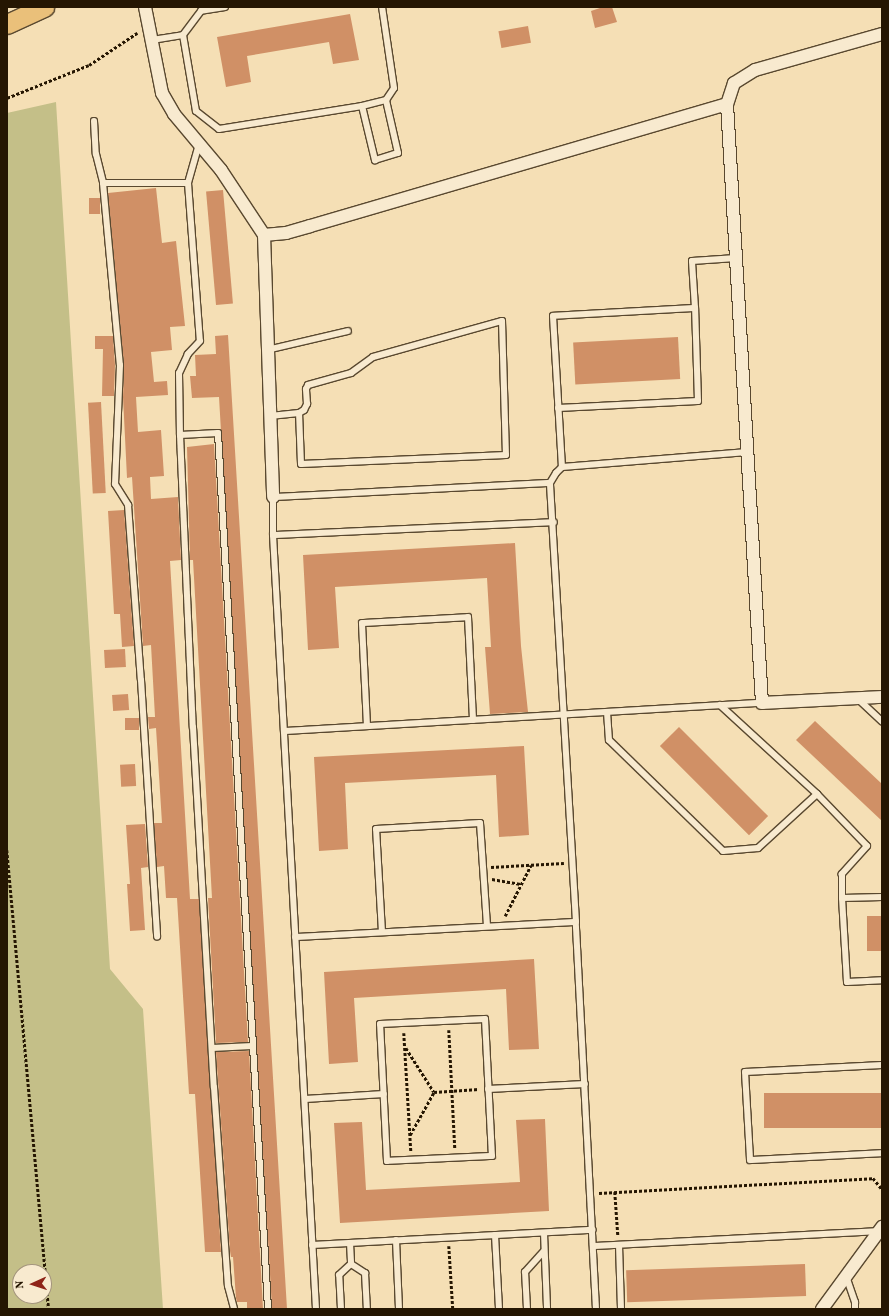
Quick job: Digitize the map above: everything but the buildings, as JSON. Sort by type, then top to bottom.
[{"type":"main road","points":[[7,24],[44,7]]},
{"type":"street","points":[[145,7],[162,94],[174,114],[200,142],[221,170],[264,235],[273,497]]},
{"type":"street","points":[[882,34],[755,70],[734,84],[727,104],[762,703],[882,697]]},
{"type":"street","points":[[264,235],[286,233],[727,104]]},
{"type":"street","points":[[822,1309],[881,1232]]},
{"type":"lane","points":[[152,40],[183,35],[201,11],[225,7]]},
{"type":"lane","points":[[183,35],[196,111],[219,129],[362,106],[386,100],[394,88],[382,7]]},
{"type":"lane","points":[[362,106],[376,160],[398,153],[386,100]]},
{"type":"lane","points":[[94,121],[96,154],[102,183],[120,365],[116,484],[128,505],[129,512],[157,937]]},
{"type":"lane","points":[[200,142],[188,183],[200,341],[188,354],[179,373],[180,435],[193,734],[212,1048],[228,1286],[234,1309]]},
{"type":"lane","points":[[102,183],[188,183]]},
{"type":"lane","points":[[558,408],[698,402],[692,261],[736,258]]},
{"type":"lane","points":[[562,467],[553,316],[695,308]]},
{"type":"lane","points":[[270,416],[299,413],[304,410],[307,404],[306,389],[311,383],[351,373],[373,356],[502,321],[506,455],[300,464],[299,413]]},
{"type":"lane","points":[[267,350],[348,331]]},
{"type":"lane","points":[[180,435],[218,433],[268,1309]]},
{"type":"lane","points":[[596,1309],[565,714],[554,522],[550,483],[562,467],[747,452]]},
{"type":"lane","points":[[316,1309],[273,535],[273,497],[550,483]]},
{"type":"lane","points":[[273,535],[554,522]]},
{"type":"lane","points":[[367,726],[362,622],[468,617],[473,720]]},
{"type":"lane","points":[[856,698],[882,721]]},
{"type":"lane","points":[[284,731],[762,703]]},
{"type":"lane","points":[[720,705],[817,794],[867,846],[842,874],[846,982],[882,980]]},
{"type":"lane","points":[[607,712],[609,740],[723,851],[758,848],[817,794]]},
{"type":"lane","points":[[382,932],[376,829],[480,823],[487,926]]},
{"type":"lane","points":[[842,898],[882,897]]},
{"type":"lane","points":[[295,937],[576,922]]},
{"type":"lane","points":[[485,1019],[492,1156],[387,1161],[380,1024],[449,1021],[485,1019]]},
{"type":"lane","points":[[212,1048],[252,1046]]},
{"type":"lane","points":[[882,1065],[746,1072],[750,1160],[882,1153]]},
{"type":"lane","points":[[488,1089],[585,1084]]},
{"type":"lane","points":[[305,1099],[384,1094]]},
{"type":"lane","points":[[312,1245],[593,1230]]},
{"type":"lane","points":[[593,1246],[881,1232]]},
{"type":"lane","points":[[544,1233],[547,1309]]},
{"type":"lane","points":[[495,1235],[499,1309]]},
{"type":"lane","points":[[396,1240],[399,1309]]},
{"type":"lane","points":[[350,1243],[351,1264]]},
{"type":"lane","points":[[619,1244],[621,1309]]},
{"type":"lane","points":[[527,1309],[525,1272],[544,1251]]},
{"type":"lane","points":[[341,1309],[339,1274],[351,1264]]},
{"type":"lane","points":[[351,1264],[365,1273],[367,1309]]},
{"type":"lane","points":[[846,1276],[855,1302],[855,1309]]},
{"type":"path","points":[[7,98],[89,65],[149,25]]},
{"type":"path","points":[[7,850],[49,1309]]},
{"type":"path","points":[[483,868],[573,862]]},
{"type":"path","points":[[500,926],[532,865]]},
{"type":"path","points":[[484,878],[522,884]]},
{"type":"path","points":[[449,1021],[456,1158]]},
{"type":"path","points":[[404,1023],[411,1160]]},
{"type":"path","points":[[405,1047],[434,1092]]},
{"type":"path","points":[[434,1092],[488,1089]]},
{"type":"path","points":[[410,1136],[434,1092]]},
{"type":"path","points":[[590,1194],[873,1178],[882,1189]]},
{"type":"path","points":[[615,1192],[619,1244]]},
{"type":"path","points":[[449,1237],[452,1309]]},
{"type":"shaded area","points":[[56,102],[110,969],[143,1009],[163,1309],[7,1309],[7,113]]}]
